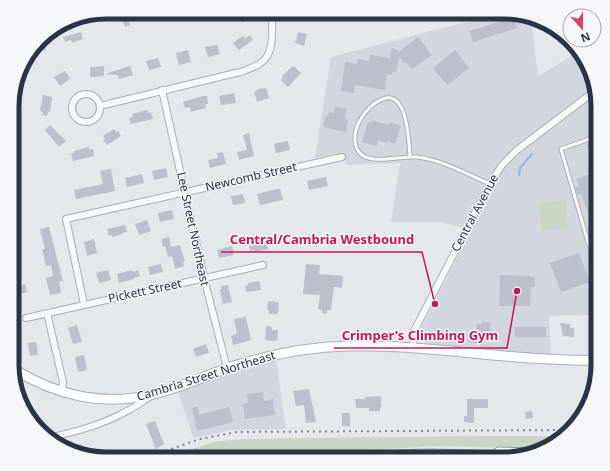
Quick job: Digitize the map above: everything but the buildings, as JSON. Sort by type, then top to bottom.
[{"type":"main road","name":"Cambria Street Northeast","points":[[19,372],[34,381],[62,392],[82,397],[105,399],[131,398],[155,394],[227,368],[266,357],[313,348],[368,346],[556,359],[591,360]]},
{"type":"street","points":[[100,106],[244,71],[256,66],[266,59],[270,48],[272,19]]},
{"type":"street","name":"Lee Street Northeast","points":[[162,90],[204,278],[227,368]]},
{"type":"street","points":[[81,94],[93,95],[98,100],[100,106],[100,111],[97,116],[93,120],[86,122],[80,121],[72,113],[73,102],[81,94]]},
{"type":"street","name":"Central Avenue","points":[[413,348],[414,332],[490,184],[502,165],[517,150],[590,95]]},
{"type":"street","name":"Newcomb Street","points":[[84,304],[66,219],[342,157]]},
{"type":"street","name":"Pickett Street","points":[[26,318],[263,265]]},
{"type":"street","points":[[47,313],[63,382],[62,392]]},
{"type":"street","points":[[56,436],[102,423],[128,411],[155,394]]},
{"type":"lane","points":[[410,157],[407,122],[402,109],[395,100],[390,98],[382,99],[374,104],[364,114],[356,130],[355,144],[362,155],[370,159],[410,157],[422,158],[440,163],[490,184]]},
{"type":"lane","points":[[591,138],[561,149],[591,250]]},
{"type":"shaded area","points":[[477,19],[510,19],[532,24],[538,76],[574,55],[576,57],[582,67],[588,83],[591,106],[591,315],[549,316],[551,355],[429,345],[425,343],[420,335],[421,328],[470,233],[457,226],[440,222],[391,222],[400,163],[346,165],[344,153],[315,158],[331,57]]},
{"type":"shaded area","points":[[276,359],[286,429],[232,430],[193,438],[178,391],[242,368]]},
{"type":"green space","points":[[566,199],[568,227],[542,232],[539,204]]},
{"type":"green space","points":[[554,436],[528,449],[438,446],[347,452],[182,452],[214,442],[241,439]]},
{"type":"waterway","points":[[519,175],[520,168],[532,154]]},
{"type":"railway","points":[[163,452],[200,439],[237,432],[562,430]]},
{"type":"place","name":"Crimper's Climbing Gym","points":[[517,291]]},
{"type":"place","name":"Central/Cambria Westbound","points":[[435,304]]}]
